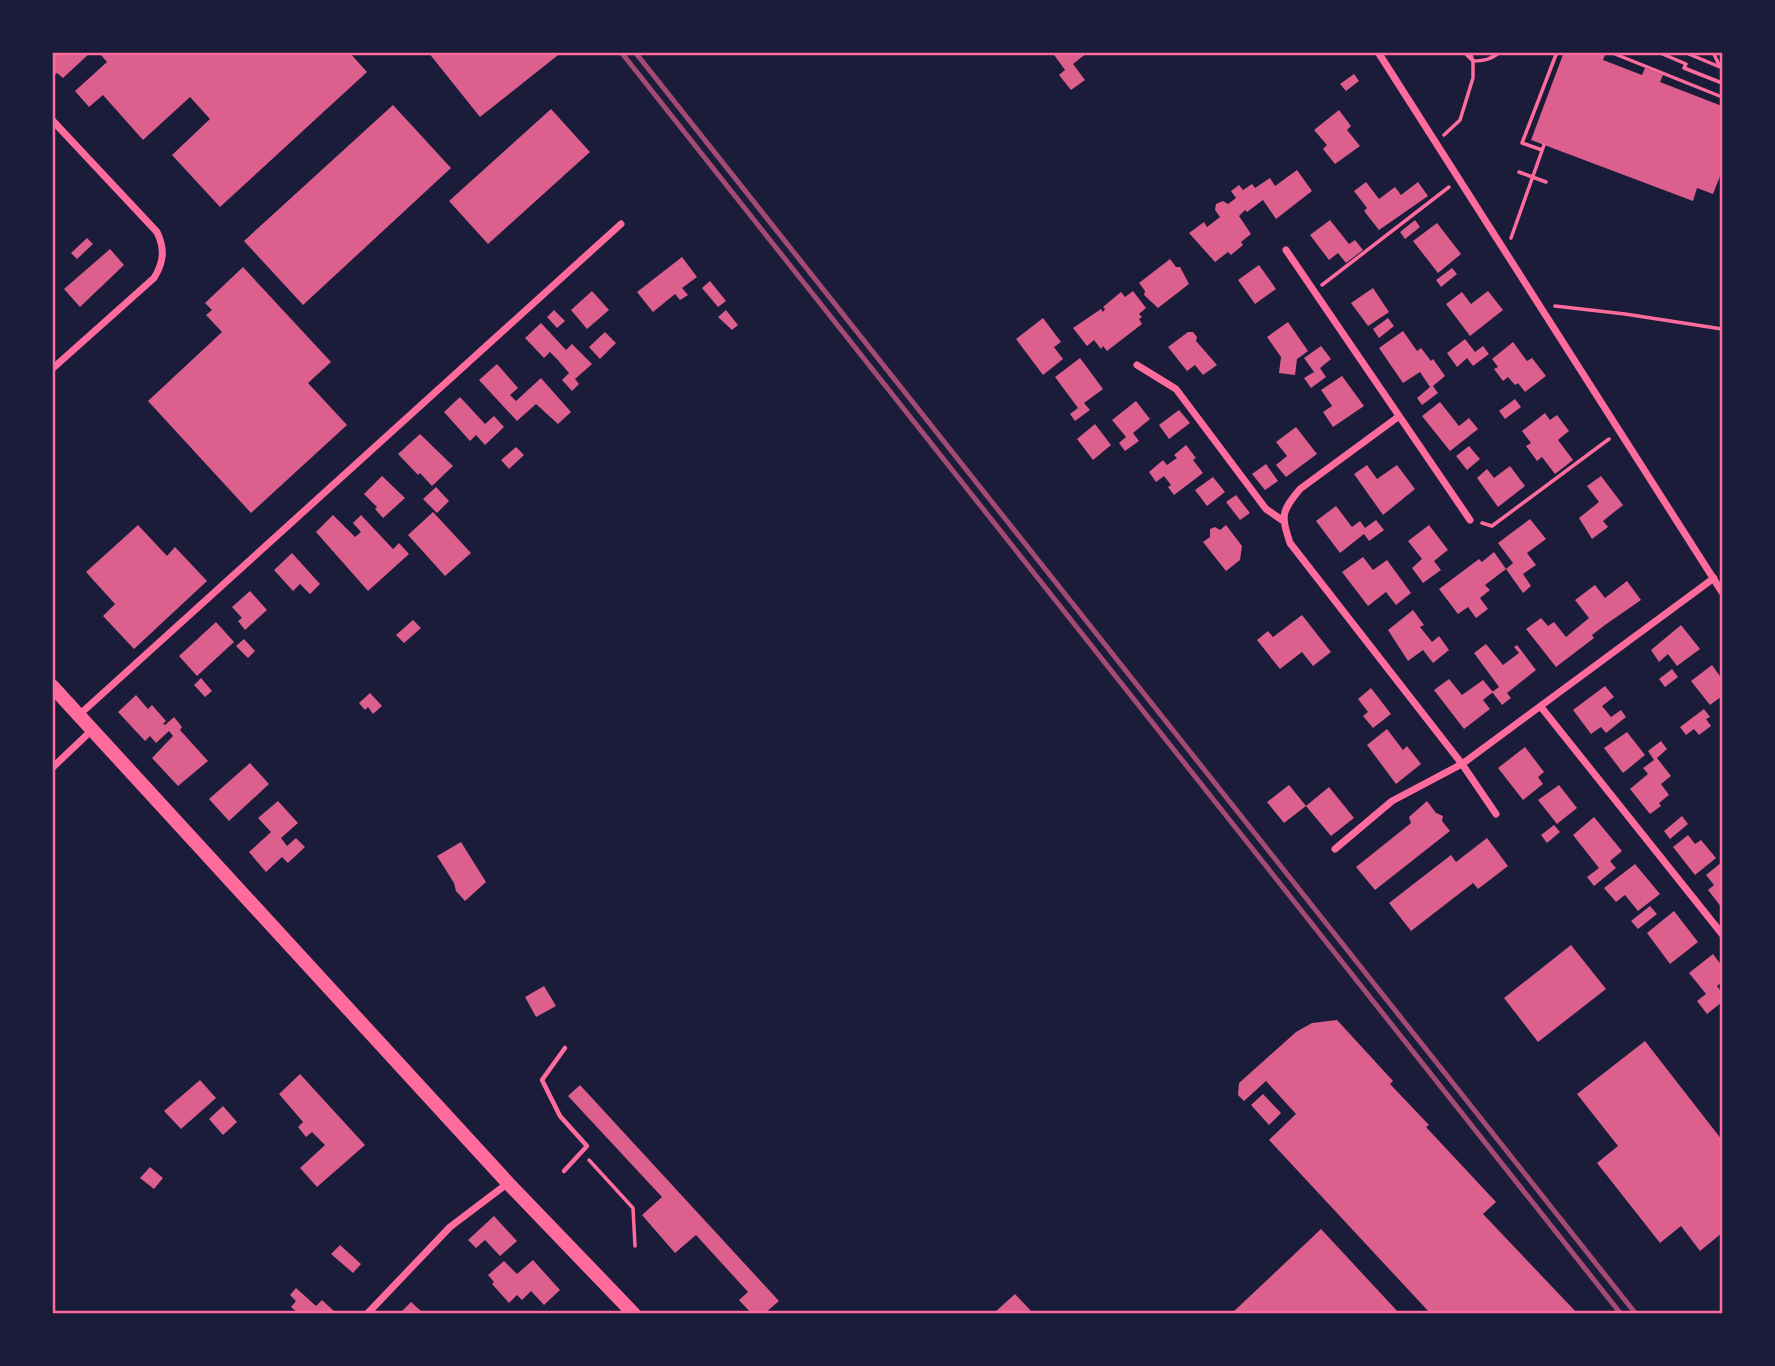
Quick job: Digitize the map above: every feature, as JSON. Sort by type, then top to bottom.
[{"type":"main road","points":[[52,686],[508,1183],[634,1314]]},
{"type":"street","points":[[1378,52],[1723,592]]},
{"type":"street","points":[[52,120],[157,232],[163,245],[161,266],[154,278],[52,369]]},
{"type":"street","points":[[79,716],[621,224]]},
{"type":"street","points":[[1286,250],[1470,520]]},
{"type":"street","points":[[1137,365],[1175,389],[1266,509],[1282,520],[1290,543],[1462,764],[1496,814]]},
{"type":"street","points":[[1282,520],[1288,504],[1300,489],[1398,417]]},
{"type":"street","points":[[1335,849],[1392,801],[1462,764],[1714,578]]},
{"type":"street","points":[[1541,707],[1723,934]]},
{"type":"street","points":[[52,768],[92,730]]},
{"type":"street","points":[[368,1314],[450,1227],[508,1183]]},
{"type":"lane","points":[[564,1171],[587,1146],[561,1116],[542,1080],[565,1048]]},
{"type":"path","points":[[1464,52],[1473,61],[1489,60],[1500,52]]},
{"type":"path","points":[[1436,142],[1460,120],[1474,78],[1470,52]]},
{"type":"path","points":[[1505,253],[1543,148],[1522,143],[1557,52]]},
{"type":"path","points":[[1684,52],[1721,67]]},
{"type":"path","points":[[1713,52],[1721,67]]},
{"type":"path","points":[[1608,53],[1723,97]]},
{"type":"path","points":[[1659,53],[1686,64],[1679,80]]},
{"type":"path","points":[[1684,68],[1723,83]]},
{"type":"path","points":[[1519,172],[1546,182]]},
{"type":"path","points":[[1314,291],[1459,180]]},
{"type":"path","points":[[1539,304],[1723,329]]},
{"type":"path","points":[[1470,520],[1492,526],[1620,432]]},
{"type":"path","points":[[582,1152],[633,1208],[635,1246]]},
{"type":"building","points":[[52,52],[91,52],[63,78],[57,73],[52,77]]},
{"type":"building","points":[[104,52],[349,52],[367,72],[220,207],[172,155],[210,119],[190,97],[143,140],[103,95],[89,107],[75,91],[107,62],[101,55]]},
{"type":"building","points":[[428,52],[562,52],[480,117]]},
{"type":"building","points":[[1052,52],[1088,52],[1073,64],[1085,80],[1071,90],[1059,75],[1065,70]]},
{"type":"building","points":[[1564,52],[1606,52],[1603,60],[1642,75],[1645,68],[1663,75],[1660,82],[1722,106],[1722,171],[1713,194],[1697,188],[1693,201],[1531,140]]},
{"type":"building","points":[[1354,74],[1359,81],[1346,91],[1340,84]]},
{"type":"building","points":[[393,105],[451,168],[303,305],[244,241]]},
{"type":"building","points":[[551,109],[590,152],[488,244],[449,201]]},
{"type":"building","points":[[1339,110],[1351,126],[1347,130],[1360,146],[1335,164],[1323,149],[1327,145],[1314,130]]},
{"type":"building","points":[[1297,170],[1312,191],[1276,219],[1263,200],[1247,212],[1245,210],[1239,216],[1251,234],[1231,255],[1228,252],[1215,262],[1189,233],[1204,222],[1207,227],[1220,217],[1215,210],[1216,204],[1223,201],[1228,204],[1236,198],[1231,191],[1239,185],[1243,190],[1252,184],[1255,188],[1270,178],[1275,186]]},
{"type":"building","points":[[1366,182],[1379,199],[1395,187],[1401,195],[1418,182],[1428,196],[1379,230],[1364,211],[1367,208],[1354,191]]},
{"type":"building","points":[[1330,220],[1349,244],[1355,240],[1363,250],[1346,263],[1338,253],[1329,260],[1310,235]]},
{"type":"building","points":[[1415,220],[1420,227],[1405,239],[1400,232]]},
{"type":"building","points":[[1437,223],[1461,254],[1438,273],[1413,241]]},
{"type":"building","points":[[87,238],[93,244],[77,259],[71,253]]},
{"type":"building","points":[[110,249],[124,265],[80,307],[64,289]]},
{"type":"building","points":[[682,257],[697,277],[682,288],[688,295],[680,300],[675,294],[653,312],[637,292]]},
{"type":"building","points":[[1170,259],[1176,267],[1180,267],[1189,284],[1158,308],[1144,295],[1145,291],[1139,283]]},
{"type":"building","points":[[1259,265],[1276,289],[1255,304],[1238,280]]},
{"type":"building","points":[[243,267],[331,362],[308,383],[347,425],[251,513],[148,401],[222,332],[206,315],[212,310],[205,303]]},
{"type":"building","points":[[1452,268],[1457,274],[1441,287],[1436,280]]},
{"type":"building","points":[[710,281],[726,301],[718,307],[702,288]]},
{"type":"building","points":[[1373,288],[1389,312],[1368,326],[1351,303]]},
{"type":"building","points":[[592,291],[609,310],[587,329],[571,310]]},
{"type":"building","points":[[1133,291],[1146,308],[1139,314],[1142,324],[1107,351],[1103,346],[1101,349],[1094,340],[1087,346],[1073,328],[1101,309],[1103,312],[1103,307],[1121,292],[1125,297]]},
{"type":"building","points":[[1488,291],[1503,310],[1470,336],[1446,304],[1462,292],[1471,304]]},
{"type":"building","points":[[554,310],[565,321],[557,328],[547,317]]},
{"type":"building","points":[[726,310],[738,325],[732,330],[718,317]]},
{"type":"building","points":[[1043,318],[1061,342],[1054,347],[1063,359],[1043,375],[1016,339]]},
{"type":"building","points":[[1388,318],[1394,326],[1379,338],[1373,329]]},
{"type":"building","points":[[1288,322],[1308,351],[1297,359],[1295,375],[1279,373],[1281,357],[1267,337]]},
{"type":"building","points":[[541,323],[566,350],[572,344],[592,364],[575,379],[579,384],[572,391],[562,380],[569,373],[556,358],[550,352],[544,358],[525,338]]},
{"type":"building","points":[[1403,331],[1417,351],[1421,348],[1445,376],[1433,386],[1438,393],[1422,405],[1417,398],[1430,387],[1420,372],[1403,383],[1379,348]]},
{"type":"building","points":[[605,332],[616,343],[600,359],[589,347]]},
{"type":"building","points":[[1188,332],[1193,332],[1197,337],[1196,341],[1217,365],[1203,375],[1195,365],[1187,371],[1168,347]]},
{"type":"building","points":[[1465,339],[1475,352],[1483,346],[1489,354],[1473,366],[1467,358],[1457,367],[1447,353]]},
{"type":"building","points":[[1513,342],[1527,361],[1532,358],[1546,376],[1525,392],[1518,383],[1515,385],[1508,377],[1503,381],[1494,369],[1498,367],[1492,359]]},
{"type":"building","points":[[1321,346],[1331,359],[1320,368],[1326,377],[1311,388],[1304,378],[1314,372],[1304,358]]},
{"type":"building","points":[[1080,358],[1103,389],[1084,403],[1090,410],[1075,421],[1070,414],[1078,408],[1055,377]]},
{"type":"building","points":[[497,364],[518,388],[510,395],[516,401],[541,378],[571,412],[558,424],[536,404],[517,421],[479,380]]},
{"type":"building","points":[[1342,376],[1364,406],[1333,427],[1323,412],[1332,406],[1321,390]]},
{"type":"building","points":[[460,397],[485,424],[494,416],[504,427],[485,445],[476,435],[470,441],[444,412]]},
{"type":"building","points":[[1515,399],[1521,407],[1505,419],[1499,411]]},
{"type":"building","points":[[1136,401],[1150,419],[1133,433],[1139,441],[1125,451],[1119,443],[1126,437],[1112,420]]},
{"type":"building","points":[[1440,402],[1459,426],[1469,418],[1478,429],[1450,451],[1422,416]]},
{"type":"building","points":[[1179,410],[1190,423],[1169,439],[1159,425]]},
{"type":"building","points":[[1545,413],[1550,420],[1557,415],[1569,431],[1558,440],[1573,460],[1555,474],[1542,457],[1537,461],[1526,446],[1531,443],[1522,431]]},
{"type":"building","points":[[1095,424],[1111,445],[1093,460],[1077,439]]},
{"type":"building","points":[[1296,427],[1317,454],[1286,477],[1276,465],[1287,456],[1276,442]]},
{"type":"building","points":[[420,434],[453,466],[432,486],[398,454]]},
{"type":"building","points":[[1186,445],[1203,473],[1174,495],[1164,476],[1156,482],[1149,472],[1163,460],[1167,465],[1177,458],[1174,455]]},
{"type":"building","points":[[1469,446],[1480,459],[1467,470],[1456,456]]},
{"type":"building","points":[[516,447],[524,455],[509,469],[501,460]]},
{"type":"building","points":[[1266,464],[1278,481],[1265,490],[1252,474]]},
{"type":"building","points":[[1367,465],[1377,479],[1397,465],[1415,489],[1383,515],[1354,474]]},
{"type":"building","points":[[1510,466],[1525,486],[1498,507],[1477,478],[1487,469],[1494,478]]},
{"type":"building","points":[[382,476],[405,498],[383,518],[375,509],[377,507],[364,494]]},
{"type":"building","points":[[1601,476],[1623,505],[1603,521],[1608,527],[1592,539],[1579,518],[1599,502],[1587,486]]},
{"type":"building","points":[[1213,477],[1225,492],[1207,506],[1195,490]]},
{"type":"building","points":[[436,487],[449,501],[437,513],[423,499]]},
{"type":"building","points":[[1236,495],[1250,513],[1240,520],[1226,502]]},
{"type":"building","points":[[1336,506],[1352,527],[1360,521],[1365,528],[1376,520],[1384,530],[1369,541],[1364,534],[1340,553],[1316,521]]},
{"type":"building","points":[[433,512],[471,553],[445,576],[408,535]]},
{"type":"building","points":[[333,515],[355,537],[361,532],[353,523],[361,515],[393,549],[399,543],[409,554],[368,591],[316,532]]},
{"type":"building","points":[[1530,519],[1546,539],[1527,553],[1536,565],[1523,574],[1531,586],[1523,593],[1506,569],[1513,563],[1498,543]]},
{"type":"building","points":[[138,525],[167,556],[175,547],[207,581],[134,649],[103,616],[115,604],[86,572]]},
{"type":"building","points":[[1226,525],[1242,546],[1240,560],[1226,571],[1203,542],[1210,537],[1210,529],[1215,527],[1220,530]]},
{"type":"building","points":[[1429,525],[1448,550],[1434,561],[1441,570],[1423,583],[1412,568],[1422,559],[1408,541]]},
{"type":"building","points":[[1494,552],[1506,569],[1485,585],[1490,590],[1480,598],[1488,609],[1476,618],[1468,607],[1458,614],[1439,589],[1479,559],[1482,562]]},
{"type":"building","points":[[292,553],[320,584],[310,594],[300,584],[293,591],[274,570]]},
{"type":"building","points":[[1363,557],[1373,570],[1387,560],[1411,593],[1396,605],[1386,592],[1368,606],[1342,572]]},
{"type":"building","points":[[1627,581],[1641,600],[1592,635],[1594,638],[1556,667],[1526,629],[1541,618],[1548,626],[1554,622],[1566,637],[1589,618],[1575,600],[1595,585],[1605,598]]},
{"type":"building","points":[[250,591],[267,610],[245,630],[238,621],[242,618],[232,607]]},
{"type":"building","points":[[1413,610],[1424,625],[1420,627],[1432,642],[1439,636],[1449,650],[1433,663],[1423,650],[1408,661],[1388,630]]},
{"type":"building","points":[[1302,615],[1331,652],[1313,666],[1302,652],[1280,669],[1257,640],[1268,631],[1273,637]]},
{"type":"building","points":[[413,620],[421,628],[404,643],[396,635]]},
{"type":"building","points":[[216,622],[234,642],[197,676],[179,656]]},
{"type":"building","points":[[1681,625],[1700,649],[1677,666],[1668,654],[1659,662],[1651,650]]},
{"type":"building","points":[[244,639],[255,651],[248,658],[236,646]]},
{"type":"building","points":[[1486,644],[1503,665],[1519,653],[1514,647],[1517,645],[1536,670],[1507,693],[1511,698],[1502,705],[1492,692],[1499,687],[1474,653]]},
{"type":"building","points":[[1712,665],[1722,679],[1722,696],[1710,705],[1691,681]]},
{"type":"building","points":[[1672,669],[1678,677],[1665,687],[1659,679]]},
{"type":"building","points":[[201,678],[212,691],[205,697],[194,685]]},
{"type":"building","points":[[1449,679],[1462,695],[1483,680],[1493,692],[1483,700],[1490,709],[1464,729],[1434,690]]},
{"type":"building","points":[[1605,686],[1614,697],[1602,706],[1611,717],[1621,710],[1626,717],[1606,733],[1601,727],[1591,734],[1573,710]]},
{"type":"building","points":[[1371,688],[1391,714],[1373,728],[1363,716],[1368,712],[1358,699]]},
{"type":"building","points":[[370,693],[382,706],[373,714],[368,707],[365,710],[359,703]]},
{"type":"building","points":[[136,695],[148,709],[152,705],[166,721],[163,724],[174,717],[182,727],[180,730],[208,761],[178,786],[152,758],[173,736],[169,731],[156,743],[150,736],[145,741],[118,712]]},
{"type":"building","points":[[1704,709],[1710,717],[1706,719],[1711,726],[1699,735],[1694,729],[1686,735],[1680,727]]},
{"type":"building","points":[[1387,729],[1403,750],[1407,746],[1421,764],[1396,784],[1367,745]]},
{"type":"building","points":[[1627,732],[1645,755],[1623,773],[1604,748]]},
{"type":"building","points":[[1661,741],[1667,749],[1657,758],[1671,776],[1661,784],[1669,795],[1659,803],[1661,806],[1650,814],[1630,789],[1648,774],[1643,768],[1654,760],[1648,751]]},
{"type":"building","points":[[1525,747],[1544,772],[1538,777],[1543,784],[1523,800],[1498,768]]},
{"type":"building","points":[[250,763],[269,784],[229,821],[209,799]]},
{"type":"building","points":[[1289,785],[1306,806],[1284,823],[1267,802]]},
{"type":"building","points":[[1559,785],[1577,808],[1557,824],[1538,800]]},
{"type":"building","points":[[1329,787],[1354,818],[1331,836],[1306,806]]},
{"type":"building","points":[[278,801],[298,823],[281,838],[287,846],[296,838],[305,847],[288,863],[282,857],[266,872],[249,852],[271,832],[258,818]]},
{"type":"building","points":[[1427,801],[1436,813],[1443,816],[1442,821],[1450,831],[1375,890],[1356,867],[1411,823],[1409,817]]},
{"type":"building","points":[[1682,816],[1688,824],[1670,839],[1664,831]]},
{"type":"building","points":[[1594,817],[1622,851],[1610,861],[1616,868],[1594,886],[1587,877],[1599,868],[1573,835]]},
{"type":"building","points":[[1554,825],[1560,832],[1547,843],[1541,835]]},
{"type":"building","points":[[1688,835],[1695,844],[1701,840],[1716,858],[1695,875],[1673,847]]},
{"type":"building","points":[[1487,838],[1508,866],[1478,889],[1473,883],[1411,931],[1389,903],[1451,855],[1456,862]]},
{"type":"building","points":[[461,842],[486,882],[465,901],[456,891],[437,856]]},
{"type":"building","points":[[1722,862],[1722,908],[1708,890],[1714,885],[1706,875]]},
{"type":"building","points":[[1635,864],[1660,894],[1638,911],[1625,895],[1616,902],[1604,888]]},
{"type":"building","points":[[1650,906],[1657,914],[1638,929],[1631,921]]},
{"type":"building","points":[[1674,911],[1698,942],[1670,964],[1647,933]]},
{"type":"building","points":[[1571,945],[1606,989],[1538,1042],[1504,998]]},
{"type":"building","points":[[1713,954],[1722,966],[1722,982],[1717,986],[1722,993],[1722,1002],[1707,1014],[1697,1001],[1706,994],[1689,973]]},
{"type":"building","points":[[544,986],[556,1006],[536,1017],[525,997]]},
{"type":"building","points":[[1337,1020],[1393,1081],[1390,1084],[1429,1125],[1426,1127],[1496,1202],[1483,1214],[1577,1313],[1430,1313],[1269,1140],[1296,1114],[1266,1081],[1244,1101],[1238,1095],[1239,1083],[1296,1032],[1312,1023]]},
{"type":"building","points":[[1645,1041],[1722,1140],[1722,1233],[1700,1251],[1681,1226],[1660,1243],[1597,1163],[1618,1146],[1577,1094]]},
{"type":"building","points":[[300,1074],[365,1145],[317,1187],[300,1168],[325,1145],[312,1132],[306,1137],[298,1127],[303,1122],[279,1094]]},
{"type":"building","points":[[200,1080],[216,1098],[181,1129],[164,1111]]},
{"type":"building","points":[[580,1085],[779,1301],[765,1313],[751,1313],[739,1300],[748,1292],[696,1235],[675,1253],[642,1215],[662,1197],[568,1096]]},
{"type":"building","points":[[1263,1094],[1281,1113],[1269,1125],[1251,1105]]},
{"type":"building","points":[[223,1106],[237,1122],[223,1135],[209,1119]]},
{"type":"building","points":[[150,1167],[163,1178],[154,1189],[140,1178]]},
{"type":"building","points":[[494,1216],[517,1241],[500,1256],[485,1240],[476,1248],[468,1240]]},
{"type":"building","points":[[1321,1229],[1399,1313],[1232,1313],[1265,1282]]},
{"type":"building","points":[[340,1245],[361,1264],[353,1273],[331,1254]]},
{"type":"building","points":[[533,1260],[560,1290],[544,1305],[531,1291],[522,1300],[517,1295],[509,1303],[492,1284],[494,1282],[488,1275],[504,1261],[517,1274]]},
{"type":"building","points":[[296,1288],[316,1306],[322,1300],[336,1313],[298,1313],[291,1307],[296,1301],[290,1295]]},
{"type":"building","points":[[1015,1294],[1031,1311],[1029,1313],[994,1313]]},
{"type":"building","points":[[411,1302],[423,1313],[400,1313]]},
{"type":"railway","points":[[621,52],[1621,1314]]},
{"type":"railway","points":[[635,52],[1636,1314]]}]
